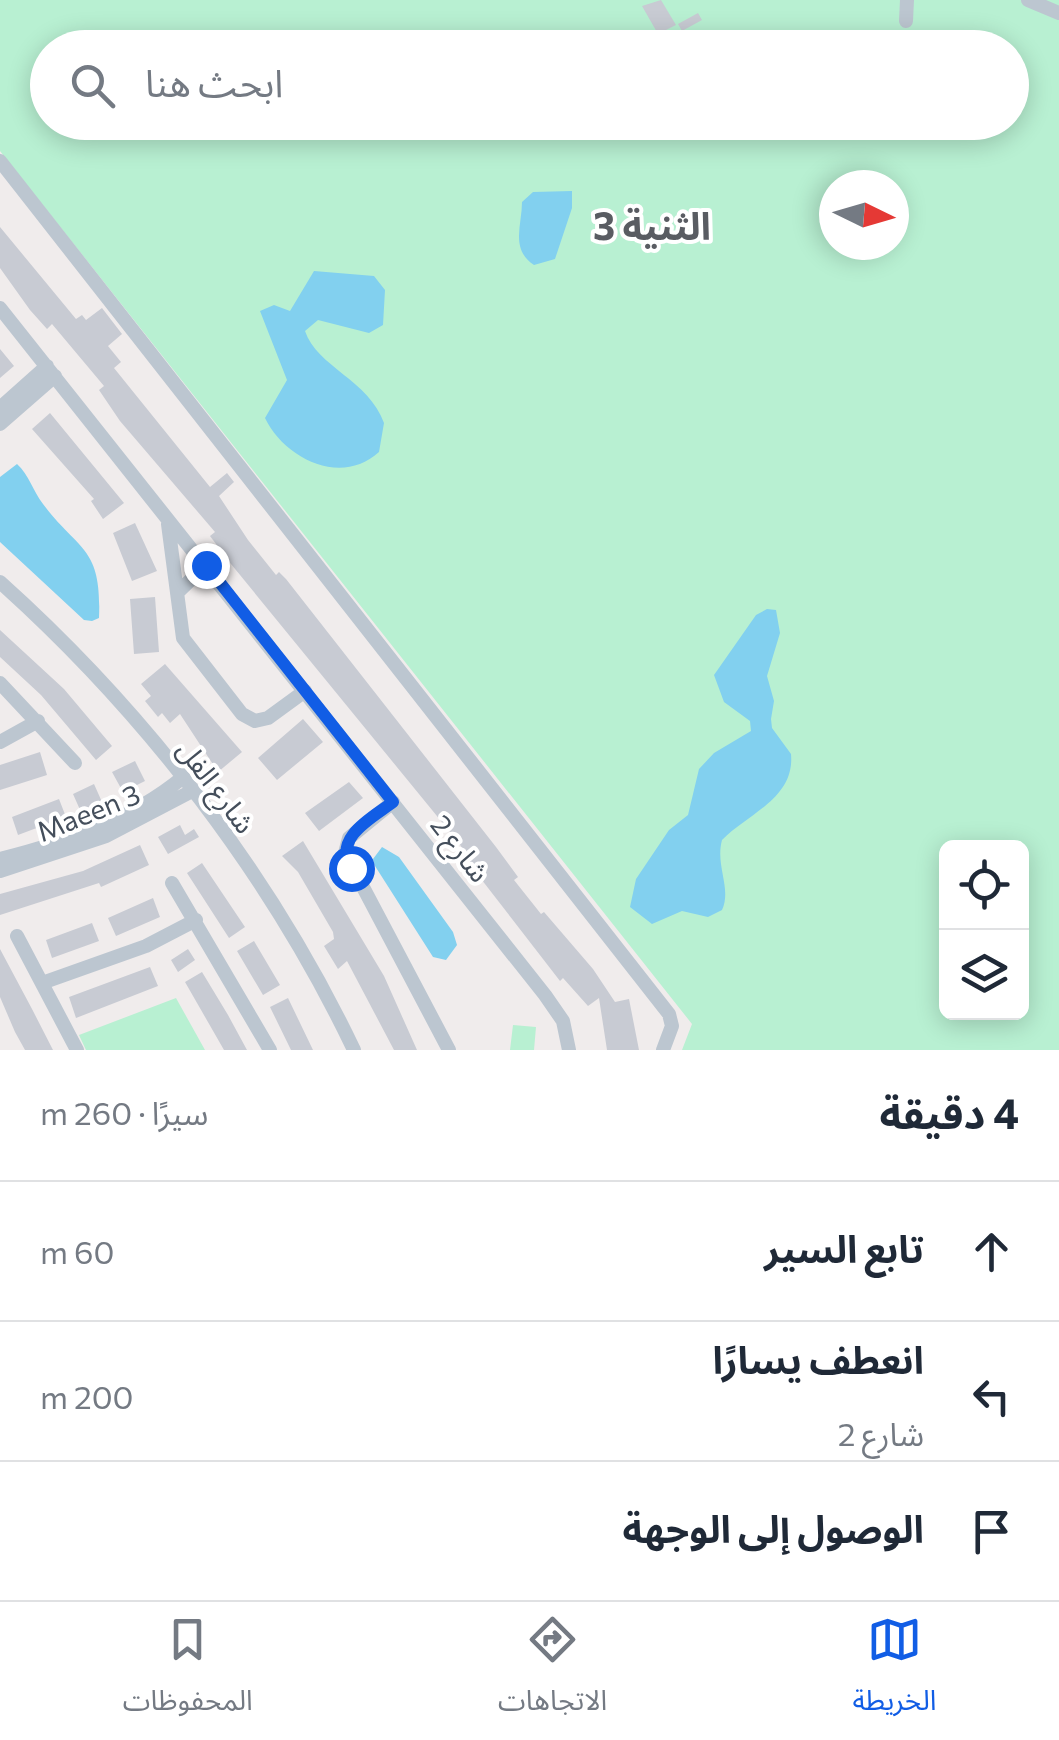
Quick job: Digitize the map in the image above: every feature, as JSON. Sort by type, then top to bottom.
[{"type":"street","points":[[906,21],[908,0]]},
{"type":"street","points":[[1028,0],[1059,13]]},
{"type":"street","points":[[0,161],[670,1014],[672,1026],[663,1050]]},
{"type":"street","name":"شارع 2","points":[[0,308],[556,1010],[569,1050]]},
{"type":"street","points":[[0,408],[51,371]]},
{"type":"street","points":[[0,424],[51,371]]},
{"type":"street","points":[[165,514],[175,553],[177,593],[187,646],[248,718],[268,718],[305,690]]},
{"type":"street","points":[[177,593],[206,565]]},
{"type":"street","name":"شارع الفل","points":[[0,582],[96,678],[192,790],[270,900],[354,1050]]},
{"type":"street","points":[[0,683],[75,763]]},
{"type":"street","points":[[0,742],[38,721]]},
{"type":"street","name":"Maeen 3","points":[[0,859],[104,824],[154,800],[182,778]]},
{"type":"street","name":"Maeen 3","points":[[0,871],[106,836],[192,790]]},
{"type":"street","points":[[393,802],[348,838],[345,854],[449,1050]]},
{"type":"street","points":[[172,883],[270,1050]]},
{"type":"street","points":[[42,983],[137,950],[196,920]]},
{"type":"street","points":[[17,936],[77,1050]]},
{"type":"green space","points":[[0,0],[1059,0],[1059,1050],[682,1050],[692,1024],[0,151]]},
{"type":"green space","points":[[176,998],[205,1050],[86,1050],[79,1035]]},
{"type":"green space","points":[[513,1025],[536,1027],[534,1050],[510,1050]]},
{"type":"water","points":[[572,191],[572,208],[555,259],[534,265],[520,244],[522,202],[533,192]]},
{"type":"water","points":[[314,271],[374,276],[385,290],[383,325],[369,333],[318,320],[305,331],[320,355],[367,396],[384,423],[379,452],[348,467],[331,467],[299,456],[285,445],[265,418],[287,380],[260,311],[274,305],[290,311]]},
{"type":"water","points":[[17,464],[43,504],[92,563],[97,577],[99,618],[84,620],[0,542],[0,477]]},
{"type":"water","points":[[767,609],[776,610],[780,633],[767,676],[774,701],[772,728],[791,754],[786,782],[768,803],[722,840],[722,910],[708,917],[682,911],[652,924],[630,907],[636,879],[669,830],[688,815],[699,769],[714,753],[751,731],[750,721],[724,702],[714,675],[756,615]]},
{"type":"water","points":[[382,847],[399,857],[453,932],[457,945],[446,960],[433,957],[375,866],[373,859]]},
{"type":"building","points":[[661,0],[676,25],[656,30],[642,6]]},
{"type":"building","points":[[698,13],[702,20],[684,30],[678,24]]},
{"type":"building","points":[[0,227],[76,319],[82,315],[86,320],[102,308],[122,334],[108,346],[121,362],[114,368],[210,487],[227,473],[234,482],[219,496],[248,540],[276,575],[279,572],[286,579],[496,847],[518,877],[514,880],[541,914],[544,912],[593,969],[615,1002],[629,999],[639,1050],[607,1050],[599,998],[588,1006],[563,978],[560,981],[478,875],[459,843],[231,564],[210,536],[215,532],[120,421],[99,390],[104,386],[52,324],[47,329],[30,310],[0,268]]},
{"type":"building","points":[[0,349],[14,366],[0,378]]},
{"type":"building","points":[[50,413],[124,503],[103,519],[91,501],[94,499],[32,429]]},
{"type":"building","points":[[135,523],[157,571],[132,581],[113,533]]},
{"type":"building","points":[[155,597],[159,652],[134,654],[130,599]]},
{"type":"building","points":[[0,630],[64,689],[112,746],[96,760],[41,695],[0,657]]},
{"type":"building","points":[[165,664],[242,752],[218,772],[180,714],[170,723],[162,713],[158,717],[145,701],[151,696],[141,684]]},
{"type":"building","points":[[303,719],[323,742],[277,780],[258,758]]},
{"type":"building","points":[[40,752],[47,775],[0,790],[0,765]]},
{"type":"building","points":[[135,761],[145,781],[123,792],[112,772]]},
{"type":"building","points":[[349,782],[363,798],[319,831],[305,813]]},
{"type":"building","points":[[94,784],[102,802],[81,812],[73,794]]},
{"type":"building","points":[[59,799],[66,817],[18,835],[12,817]]},
{"type":"building","points":[[180,825],[185,835],[194,829],[199,837],[168,854],[158,837]]},
{"type":"building","points":[[303,841],[384,976],[417,1050],[394,1050],[347,961],[338,969],[324,946],[334,939],[333,932],[298,872],[282,856]]},
{"type":"building","points":[[140,845],[149,865],[101,887],[99,883],[0,915],[0,894],[83,871]]},
{"type":"building","points":[[202,863],[245,927],[229,938],[187,873]]},
{"type":"building","points":[[153,898],[160,917],[116,936],[108,918]]},
{"type":"building","points":[[92,923],[99,941],[52,958],[46,940]]},
{"type":"building","points":[[254,941],[280,985],[263,995],[237,951]]},
{"type":"building","points":[[0,949],[53,1050],[25,1050],[15,1032],[0,997]]},
{"type":"building","points":[[188,949],[195,960],[178,972],[171,960]]},
{"type":"building","points":[[150,967],[158,986],[76,1018],[69,997]]},
{"type":"building","points":[[202,972],[247,1050],[224,1050],[185,982]]},
{"type":"building","points":[[288,998],[313,1050],[291,1050],[270,1007]]},
{"type":"district","name":"الثنية 3","points":[[652,224]]},
{"type":"route","points":[[206,565],[393,802],[348,838],[345,854],[351,868]]}]
